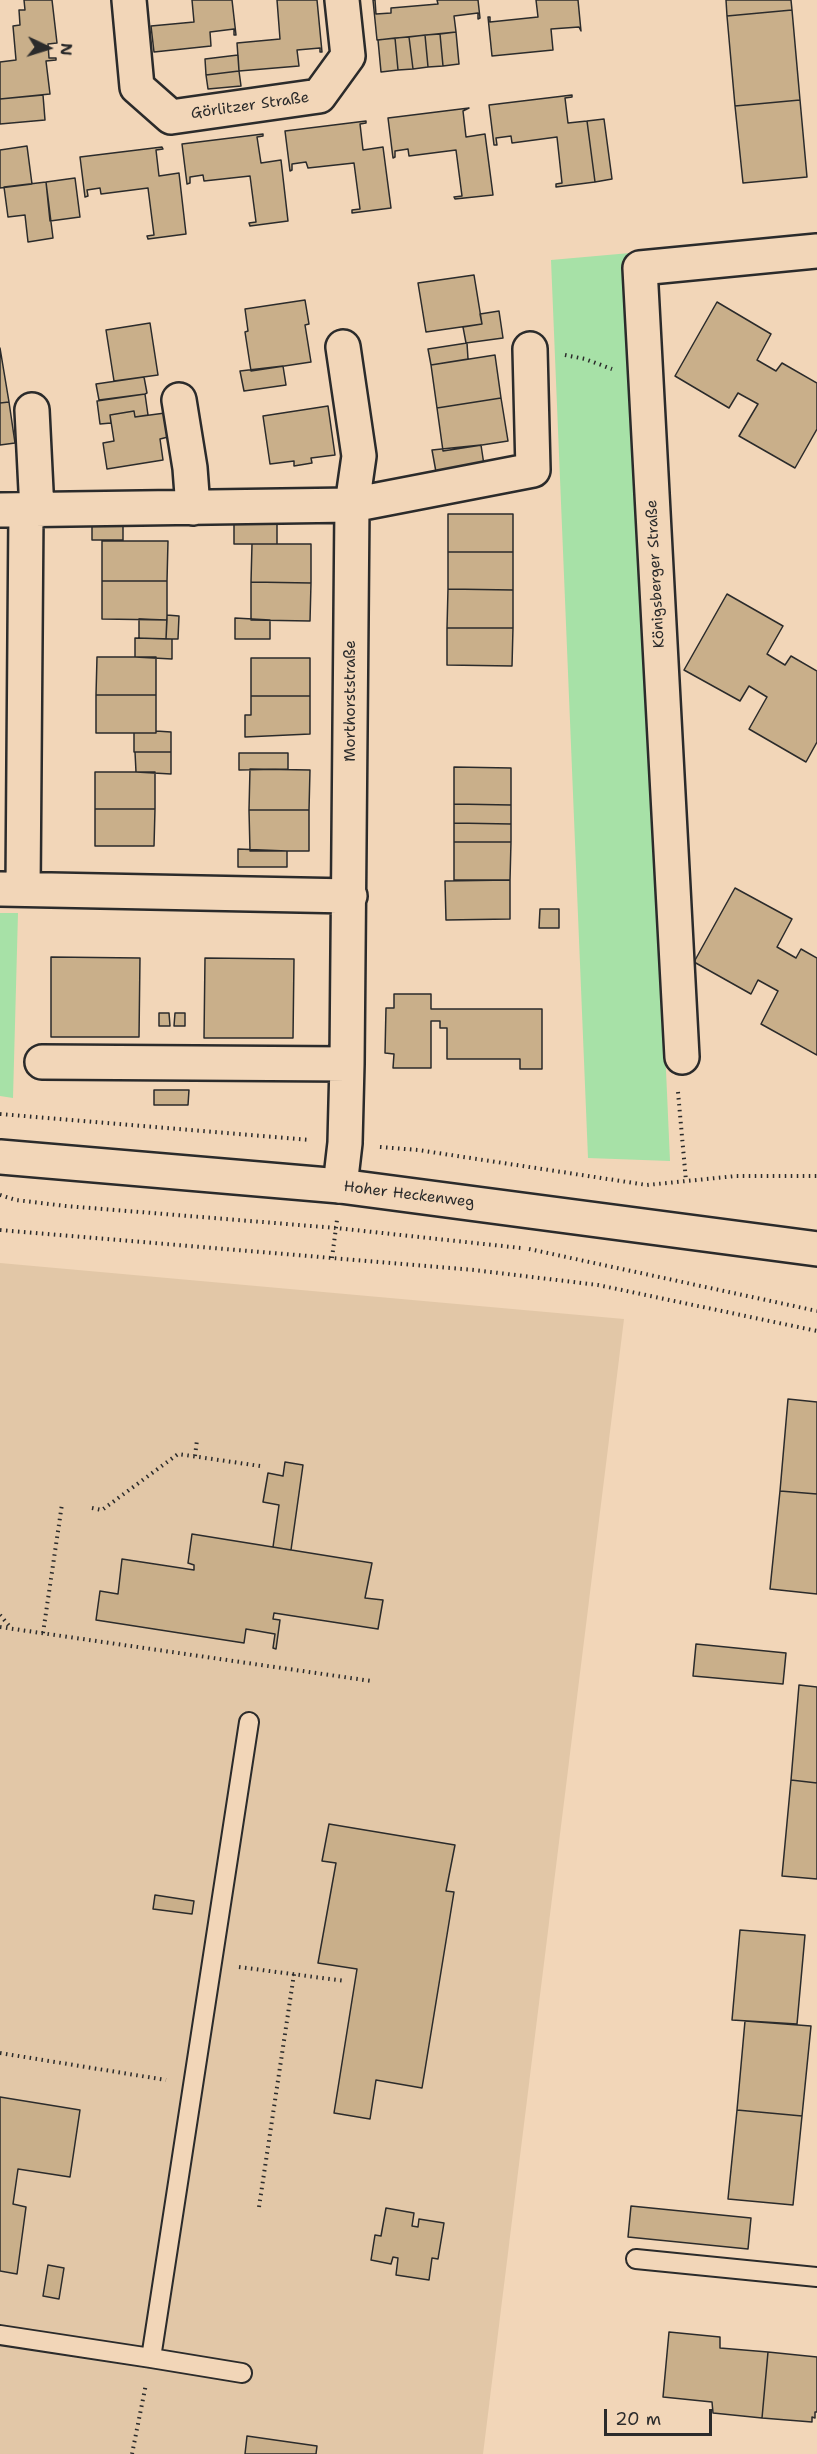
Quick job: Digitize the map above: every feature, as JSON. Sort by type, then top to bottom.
[{"type":"street","name":"Görlitzer Straße","points":[[129,0],[137,87],[171,117],[319,96],[348,56],[342,0]]},
{"type":"street","name":"Königsberger Straße","points":[[682,1057],[640,268],[817,251]]},
{"type":"street","name":"Morthorststraße","points":[[340,1186],[345,1143],[350,896],[352,505],[359,456],[344,347]]},
{"type":"street","points":[[21,510],[352,505],[533,470],[530,349]]},
{"type":"street","points":[[179,400],[190,468],[193,508]]},
{"type":"street","points":[[32,410],[21,510],[11,889],[350,896]]},
{"type":"street","points":[[42,1062],[347,1064]]},
{"type":"street","name":"Hoher Heckenweg","points":[[0,1157],[340,1186],[817,1249]]},
{"type":"lane","points":[[151,2358],[249,1722]]},
{"type":"lane","points":[[636,2259],[817,2277]]},
{"type":"lane","points":[[0,2335],[242,2373]]},
{"type":"path","points":[[530,349],[585,358],[646,383]]},
{"type":"path","points":[[682,1057],[676,1072],[686,1180]]},
{"type":"path","points":[[0,1114],[418,1150],[647,1185],[736,1176],[817,1176]]},
{"type":"path","points":[[0,1195],[16,1200],[66,1206],[336,1228],[528,1249],[817,1311]]},
{"type":"path","points":[[332,1258],[336,1228]]},
{"type":"path","points":[[0,1230],[474,1270],[598,1285],[817,1331]]},
{"type":"path","points":[[195,1456],[197,1440]]},
{"type":"path","points":[[92,1508],[102,1510],[178,1454],[260,1466]]},
{"type":"path","points":[[43,1633],[62,1504]]},
{"type":"path","points":[[0,1614],[12,1629]]},
{"type":"path","points":[[0,1627],[371,1681]]},
{"type":"path","points":[[211,1963],[345,1981]]},
{"type":"path","points":[[259,2207],[294,1974]]},
{"type":"path","points":[[0,2053],[193,2083]]},
{"type":"path","points":[[132,2454],[151,2358]]},
{"type":"shaded area","points":[[0,1263],[624,1319],[483,2454],[0,2454]]},
{"type":"green space","points":[[630,253],[670,1161],[588,1158],[551,260]]},
{"type":"green space","points":[[0,913],[18,913],[13,1098],[0,1096]]},
{"type":"building","points":[[24,0],[52,0],[57,43],[48,44],[49,58],[56,58],[56,60],[46,61],[50,94],[0,99],[0,62],[16,60],[13,26],[20,25],[19,10],[25,10]]},
{"type":"building","points":[[192,0],[232,0],[236,35],[234,35],[234,29],[210,32],[211,46],[154,52],[151,26],[194,22]]},
{"type":"building","points":[[277,0],[317,0],[322,52],[320,48],[297,50],[299,66],[239,71],[237,43],[280,39]]},
{"type":"building","points":[[373,0],[375,0],[376,14],[391,13],[391,8],[438,4],[437,0],[478,0],[480,18],[478,19],[478,13],[454,16],[456,32],[377,40]]},
{"type":"building","points":[[536,0],[578,0],[581,31],[579,27],[551,29],[553,50],[492,56],[488,17],[490,17],[490,22],[538,17]]},
{"type":"building","points":[[726,0],[791,0],[792,10],[727,16]]},
{"type":"building","points":[[792,10],[800,100],[735,106],[727,16]]},
{"type":"building","points":[[456,32],[459,64],[443,66],[440,34]]},
{"type":"building","points":[[440,34],[443,66],[428,67],[425,35]]},
{"type":"building","points":[[425,35],[428,67],[413,69],[409,37]]},
{"type":"building","points":[[409,37],[413,69],[398,70],[395,38]]},
{"type":"building","points":[[395,38],[398,70],[381,72],[378,40]]},
{"type":"building","points":[[238,55],[239,71],[206,75],[205,59]]},
{"type":"building","points":[[239,71],[241,86],[208,89],[206,75]]},
{"type":"building","points":[[43,95],[45,120],[0,124],[0,99]]},
{"type":"building","points":[[572,95],[572,97],[565,98],[568,123],[587,121],[595,182],[556,187],[556,184],[562,183],[557,137],[512,143],[511,136],[496,138],[497,145],[494,145],[489,105]]},
{"type":"building","points":[[800,100],[807,177],[743,183],[735,106]]},
{"type":"building","points":[[469,108],[463,111],[466,137],[485,134],[493,195],[455,199],[454,197],[462,196],[456,150],[409,156],[408,149],[395,151],[393,158],[388,118]]},
{"type":"building","points":[[604,119],[612,179],[595,182],[587,121]]},
{"type":"building","points":[[366,121],[360,124],[363,150],[383,147],[391,208],[352,213],[352,210],[360,209],[354,163],[308,168],[306,162],[292,164],[290,171],[285,131]]},
{"type":"building","points":[[263,134],[257,137],[261,163],[281,160],[288,221],[250,226],[249,223],[256,222],[250,176],[204,181],[203,175],[190,177],[190,183],[187,184],[182,144]]},
{"type":"building","points":[[27,146],[32,184],[0,188],[0,150]]},
{"type":"building","points":[[162,147],[163,149],[156,150],[159,176],[179,173],[186,234],[148,239],[147,236],[154,235],[148,188],[101,194],[100,188],[87,190],[88,196],[85,197],[80,157]]},
{"type":"building","points":[[75,178],[80,217],[50,221],[46,182]]},
{"type":"building","points":[[46,182],[53,238],[28,242],[25,215],[8,217],[4,187]]},
{"type":"building","points":[[474,275],[482,324],[426,332],[418,283]]},
{"type":"building","points":[[305,300],[309,324],[305,325],[311,362],[251,371],[245,332],[248,331],[245,309]]},
{"type":"building","points":[[717,302],[771,334],[757,360],[776,371],[782,363],[817,383],[817,429],[795,468],[739,436],[758,404],[738,393],[729,408],[675,376]]},
{"type":"building","points":[[499,311],[503,338],[466,343],[463,327],[482,324],[480,314]]},
{"type":"building","points":[[150,323],[158,375],[114,381],[106,330]]},
{"type":"building","points":[[467,343],[468,359],[431,365],[428,349]]},
{"type":"building","points":[[0,348],[9,402],[0,403]]},
{"type":"building","points":[[495,355],[501,398],[437,408],[431,365]]},
{"type":"building","points":[[283,366],[286,385],[244,391],[240,371]]},
{"type":"building","points":[[144,377],[147,393],[99,400],[96,384]]},
{"type":"building","points":[[145,394],[148,415],[135,417],[134,411],[110,415],[111,423],[100,424],[97,401]]},
{"type":"building","points":[[501,398],[508,441],[443,451],[437,408]]},
{"type":"building","points":[[9,402],[15,443],[0,445],[0,403]]},
{"type":"building","points":[[328,406],[335,455],[311,458],[312,463],[294,466],[294,461],[270,464],[263,416]]},
{"type":"building","points":[[134,411],[135,417],[165,413],[168,437],[160,439],[163,460],[107,469],[103,443],[114,441],[110,415]]},
{"type":"building","points":[[481,445],[484,465],[436,472],[432,450]]},
{"type":"building","points":[[448,514],[513,514],[513,552],[448,552]]},
{"type":"building","points":[[92,522],[123,522],[123,540],[92,540]]},
{"type":"building","points":[[234,522],[277,522],[277,544],[234,544]]},
{"type":"building","points":[[102,541],[168,541],[167,581],[102,581]]},
{"type":"building","points":[[252,544],[311,544],[311,583],[251,582]]},
{"type":"building","points":[[448,552],[513,552],[513,590],[448,589]]},
{"type":"building","points":[[102,581],[167,581],[167,620],[102,619]]},
{"type":"building","points":[[251,582],[311,583],[310,621],[251,620]]},
{"type":"building","points":[[448,589],[513,590],[513,628],[447,628]]},
{"type":"building","points":[[727,594],[783,626],[767,654],[785,665],[791,656],[817,671],[817,742],[806,762],[749,729],[767,697],[749,686],[740,701],[684,670]]},
{"type":"building","points":[[167,615],[179,616],[178,639],[166,639]]},
{"type":"building","points":[[235,618],[270,620],[270,639],[235,639]]},
{"type":"building","points":[[139,619],[167,620],[166,639],[139,638]]},
{"type":"building","points":[[447,628],[513,628],[512,666],[447,665]]},
{"type":"building","points":[[135,638],[172,639],[172,659],[135,657]]},
{"type":"building","points":[[97,657],[156,657],[156,695],[96,695]]},
{"type":"building","points":[[251,658],[310,658],[310,696],[251,696]]},
{"type":"building","points":[[96,695],[156,695],[156,733],[96,733]]},
{"type":"building","points":[[251,696],[310,696],[310,734],[245,737],[245,715],[251,715]]},
{"type":"building","points":[[156,731],[171,732],[171,752],[134,752],[134,733],[156,733]]},
{"type":"building","points":[[135,752],[171,752],[171,774],[136,772]]},
{"type":"building","points":[[239,753],[288,753],[288,769],[239,770]]},
{"type":"building","points":[[454,767],[511,768],[511,805],[454,804]]},
{"type":"building","points":[[250,769],[310,770],[309,810],[249,810]]},
{"type":"building","points":[[95,772],[155,772],[155,809],[95,809]]},
{"type":"building","points":[[454,804],[511,805],[511,824],[454,823]]},
{"type":"building","points":[[95,809],[155,809],[154,846],[95,846]]},
{"type":"building","points":[[249,810],[309,810],[309,851],[250,851]]},
{"type":"building","points":[[454,823],[511,824],[511,842],[454,842]]},
{"type":"building","points":[[454,842],[511,842],[510,880],[454,880]]},
{"type":"building","points":[[238,849],[287,851],[287,867],[238,867]]},
{"type":"building","points":[[510,880],[510,919],[446,920],[445,881]]},
{"type":"building","points":[[735,888],[792,919],[777,947],[796,958],[801,949],[817,958],[817,1055],[761,1024],[778,991],[758,980],[751,994],[694,962]]},
{"type":"building","points":[[540,909],[559,909],[559,928],[539,928]]},
{"type":"building","points":[[51,957],[140,958],[139,1037],[51,1037]]},
{"type":"building","points":[[205,958],[294,959],[293,1038],[204,1038]]},
{"type":"building","points":[[394,994],[431,994],[431,1009],[542,1009],[542,1069],[520,1069],[520,1059],[447,1059],[447,1028],[440,1028],[440,1021],[431,1021],[431,1068],[393,1068],[394,1054],[385,1053],[386,1008],[394,1008]]},
{"type":"building","points":[[159,1013],[169,1013],[170,1026],[159,1026]]},
{"type":"building","points":[[175,1013],[185,1013],[185,1026],[174,1026]]},
{"type":"building","points":[[154,1090],[189,1090],[188,1105],[154,1105]]},
{"type":"building","points":[[788,1399],[817,1402],[817,1494],[780,1491]]},
{"type":"building","points":[[285,1462],[303,1465],[291,1550],[273,1547],[279,1505],[263,1502],[268,1473],[283,1476]]},
{"type":"building","points":[[780,1491],[817,1494],[817,1594],[770,1589]]},
{"type":"building","points":[[192,1534],[372,1563],[365,1598],[383,1600],[378,1629],[274,1613],[273,1619],[280,1620],[276,1649],[273,1648],[275,1634],[246,1629],[244,1643],[96,1620],[100,1591],[118,1594],[122,1559],[194,1570],[194,1565],[188,1563]]},
{"type":"building","points":[[696,1644],[786,1653],[783,1684],[693,1676]]},
{"type":"building","points":[[799,1685],[817,1687],[817,1783],[791,1780]]},
{"type":"building","points":[[791,1780],[817,1783],[817,1879],[782,1876]]},
{"type":"building","points":[[329,1824],[455,1845],[446,1891],[454,1892],[422,2088],[376,2080],[370,2119],[334,2113],[357,1969],[318,1963],[336,1863],[322,1861]]},
{"type":"building","points":[[155,1895],[194,1901],[192,1914],[153,1909]]},
{"type":"building","points":[[740,1930],[805,1935],[797,2024],[732,2020]]},
{"type":"building","points":[[745,2021],[811,2026],[802,2116],[737,2110]]},
{"type":"building","points":[[0,2097],[80,2110],[70,2177],[18,2169],[13,2204],[26,2207],[17,2274],[0,2271]]},
{"type":"building","points":[[737,2110],[802,2116],[793,2205],[728,2199]]},
{"type":"building","points":[[631,2206],[751,2218],[748,2249],[628,2237]]},
{"type":"building","points":[[386,2208],[414,2213],[412,2226],[418,2227],[419,2219],[444,2223],[438,2259],[432,2258],[429,2280],[396,2275],[398,2258],[393,2257],[391,2264],[371,2260],[375,2235],[381,2236]]},
{"type":"building","points":[[48,2265],[64,2268],[59,2299],[43,2296]]},
{"type":"building","points":[[669,2332],[720,2337],[720,2348],[768,2352],[762,2418],[713,2413],[712,2402],[663,2397]]},
{"type":"building","points":[[768,2352],[817,2357],[817,2412],[815,2412],[815,2418],[812,2417],[812,2422],[762,2418]]},
{"type":"building","points":[[247,2436],[317,2446],[316,2454],[245,2454]]}]
